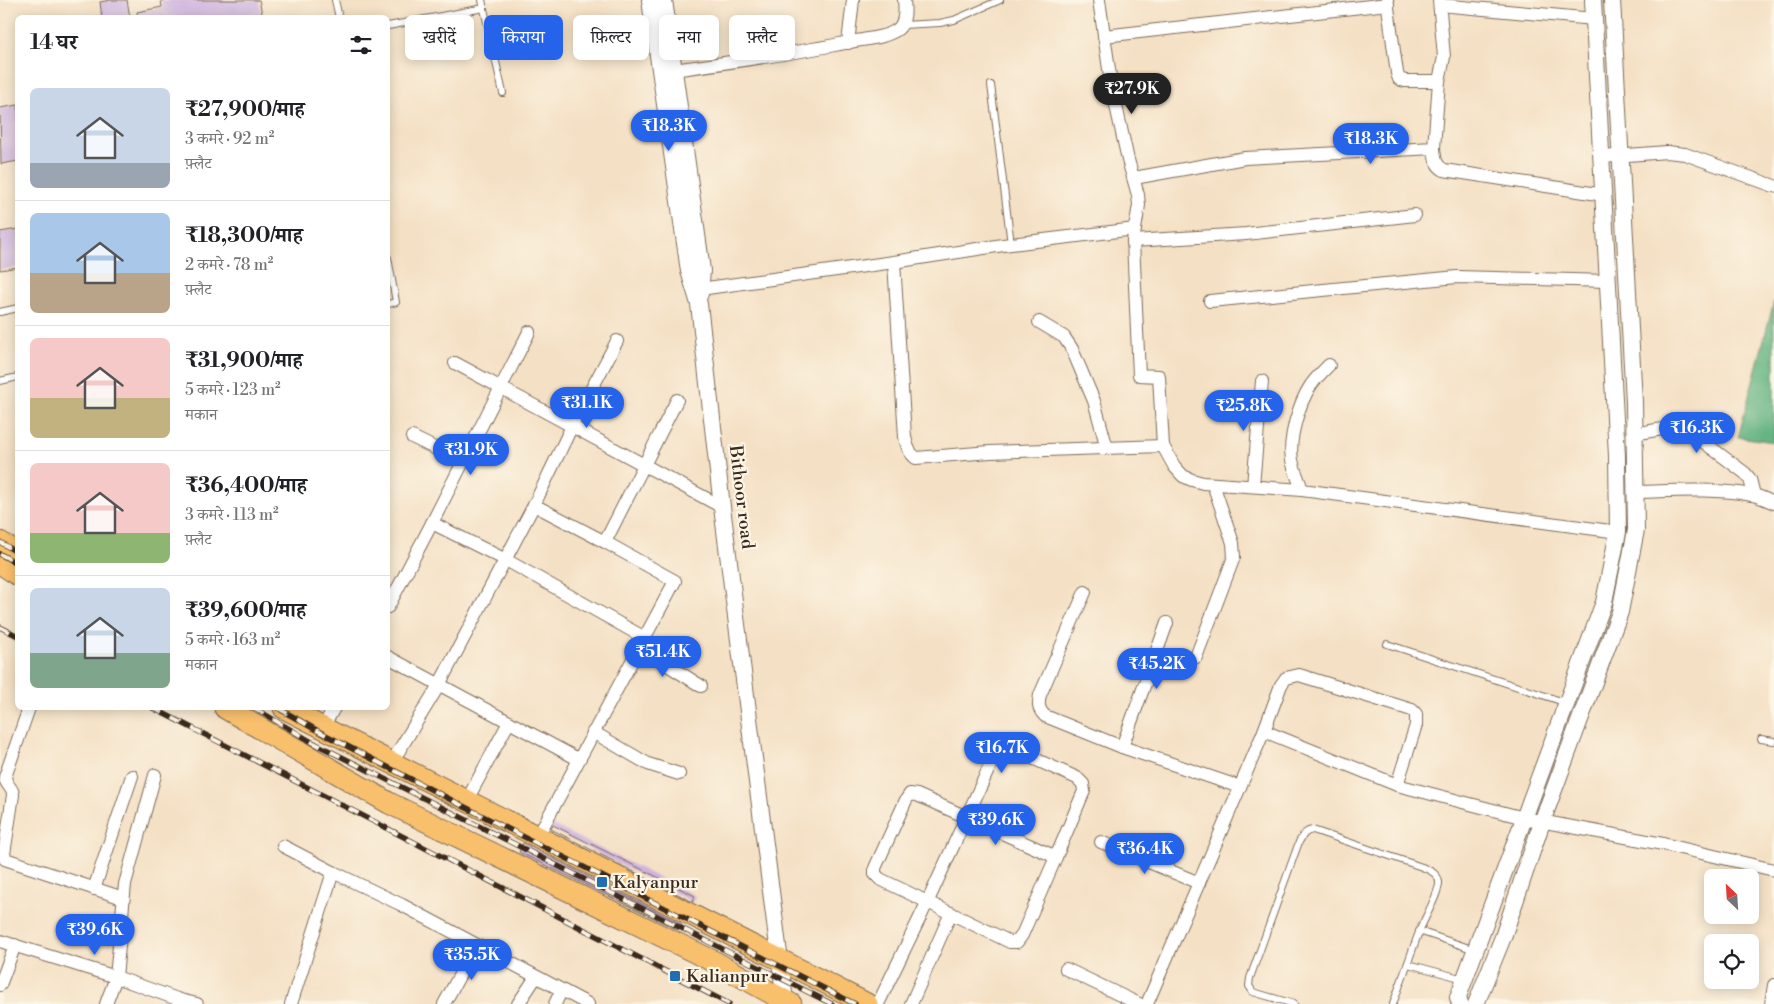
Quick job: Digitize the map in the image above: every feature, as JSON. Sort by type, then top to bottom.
[{"type":"highway","points":[[0,542],[15,551]]},
{"type":"highway","points":[[0,564],[15,573]]},
{"type":"highway","points":[[228,710],[389,803],[715,962],[788,1002]]},
{"type":"highway","points":[[288,710],[780,958],[867,1004]]},
{"type":"street","name":"Bithoor road","points":[[650,0],[689,271],[699,297],[722,508],[780,958],[788,1002]]},
{"type":"street","points":[[664,0],[702,270],[699,297],[894,262],[1011,244],[1134,235],[1246,234],[1415,215]]},
{"type":"street","points":[[848,43],[853,0]]},
{"type":"street","points":[[673,70],[811,50],[891,33],[902,25],[904,19],[904,0]]},
{"type":"street","points":[[1099,0],[1113,93],[1138,195],[1139,205],[1134,235],[1139,375],[1159,376],[1163,446],[1174,466],[1184,476],[1192,480],[1213,484],[1302,490],[1618,532]]},
{"type":"street","points":[[1460,1004],[1458,997],[1604,602],[1618,532],[1618,456],[1594,0]]},
{"type":"street","points":[[1476,1004],[1503,937],[1542,822],[1620,612],[1636,530],[1634,434],[1612,0]]},
{"type":"street","points":[[1104,36],[1388,2],[1399,79],[1405,81],[1439,81]]},
{"type":"street","points":[[1594,19],[1440,2],[1444,57],[1439,81],[1434,148],[1437,165],[1444,170],[1604,195]]},
{"type":"street","points":[[1134,178],[1244,158],[1434,148]]},
{"type":"street","points":[[1602,156],[1667,152],[1685,154],[1774,186]]},
{"type":"street","points":[[894,262],[905,438],[912,455],[916,458],[990,452],[1163,446]]},
{"type":"street","points":[[1210,301],[1457,277],[1608,281]]},
{"type":"street","points":[[1039,322],[1064,338],[1072,349],[1094,401],[1107,448]]},
{"type":"street","points":[[390,603],[529,332]]},
{"type":"street","points":[[392,762],[439,685],[506,560],[572,426],[618,341]]},
{"type":"street","points":[[454,362],[722,508]]},
{"type":"street","points":[[1302,490],[1292,460],[1293,436],[1304,397],[1329,364]]},
{"type":"street","points":[[1253,486],[1262,381]]},
{"type":"street","points":[[605,542],[677,400]]},
{"type":"street","points":[[1634,434],[1672,428],[1690,432],[1745,473],[1750,479],[1754,495]]},
{"type":"street","points":[[412,437],[463,462]]},
{"type":"street","points":[[1196,657],[1234,557],[1233,543],[1213,484]]},
{"type":"street","points":[[1635,492],[1698,490],[1754,495],[1774,503]]},
{"type":"street","points":[[534,505],[675,581],[538,836]]},
{"type":"street","points":[[432,523],[506,560],[642,642],[701,686]]},
{"type":"street","points":[[1085,592],[1040,695],[1039,708],[1045,716],[1122,747],[1240,787]]},
{"type":"street","points":[[1122,747],[1166,623]]},
{"type":"street","points":[[390,659],[578,759]]},
{"type":"street","points":[[1147,1004],[1264,730],[1283,681],[1289,676],[1294,675],[1409,708],[1416,714],[1417,720],[1397,786]]},
{"type":"street","points":[[28,710],[5,777],[5,782],[12,790],[13,796],[4,857],[9,861],[123,898]]},
{"type":"street","points":[[323,727],[333,710]]},
{"type":"street","points":[[467,800],[509,722]]},
{"type":"street","points":[[1264,730],[1397,786],[1524,818],[1662,844],[1774,870]]},
{"type":"street","points":[[593,732],[648,764],[679,774]]},
{"type":"street","points":[[878,1004],[927,902],[966,818],[995,755],[1002,749],[1010,748],[1077,778],[1083,784],[1084,792],[1056,857],[1022,935],[1017,942],[1010,942],[951,913],[927,902],[880,879],[874,874],[890,834],[910,794],[917,794],[966,818],[1056,857]]},
{"type":"street","points":[[106,1004],[116,977],[123,898],[155,775]]},
{"type":"street","points":[[94,889],[132,776]]},
{"type":"street","points":[[1101,842],[1199,883]]},
{"type":"street","points":[[283,846],[402,905],[588,1004]]},
{"type":"street","points":[[291,1004],[333,872]]},
{"type":"street","points":[[912,1004],[951,913]]},
{"type":"street","points":[[0,941],[116,977],[180,1002],[197,1004]]},
{"type":"street","points":[[0,985],[14,945]]},
{"type":"street","points":[[444,1004],[476,945]]},
{"type":"street","points":[[1066,969],[1138,1004]]},
{"type":"street","points":[[518,1004],[536,977]]},
{"type":"street","points":[[1771,1004],[1774,985]]},
{"type":"street","points":[[555,1004],[561,991]]},
{"type":"lane","points":[[335,0],[338,15]]},
{"type":"lane","points":[[482,0],[503,94]]},
{"type":"lane","points":[[902,25],[940,23],[954,20],[1000,0]]},
{"type":"lane","points":[[390,26],[484,8]]},
{"type":"lane","points":[[992,85],[1011,244]]},
{"type":"lane","points":[[390,269],[396,302],[390,304]]},
{"type":"lane","points":[[0,312],[15,309]]},
{"type":"lane","points":[[0,380],[15,378]]},
{"type":"lane","points":[[1387,644],[1567,703]]},
{"type":"lane","points":[[1761,739],[1774,742]]},
{"type":"lane","points":[[1294,1004],[1253,992],[1249,986],[1250,978],[1299,842],[1308,830],[1320,831],[1434,873],[1438,886],[1392,1004]]},
{"type":"lane","points":[[1419,932],[1476,950]]},
{"type":"lane","points":[[1408,964],[1465,980]]},
{"type":"green space","points":[[1774,301],[1774,442],[1738,437]]},
{"type":"building","points":[[127,0],[130,15],[102,15],[100,2]]},
{"type":"building","points":[[161,0],[259,0],[262,15],[138,15],[137,12],[162,7]]},
{"type":"building","points":[[15,106],[15,162],[1,164],[0,108]]},
{"type":"building","points":[[15,230],[15,268],[0,270],[0,232]]},
{"type":"building","points":[[553,825],[695,896],[693,902],[551,829]]},
{"type":"building","points":[[523,843],[681,924],[678,930],[519,852]]},
{"type":"railway","points":[[0,542],[15,551]]},
{"type":"railway","points":[[0,554],[15,562]]},
{"type":"railway","points":[[0,627],[15,634]]},
{"type":"railway","points":[[157,710],[729,1004]]},
{"type":"railway","points":[[257,710],[312,742],[832,1004]]},
{"type":"railway","points":[[281,710],[461,805],[855,1004]]},
{"type":"place","name":"Kalyanpur","points":[[602,882]]},
{"type":"place","name":"Kalianpur","points":[[675,976]]}]
